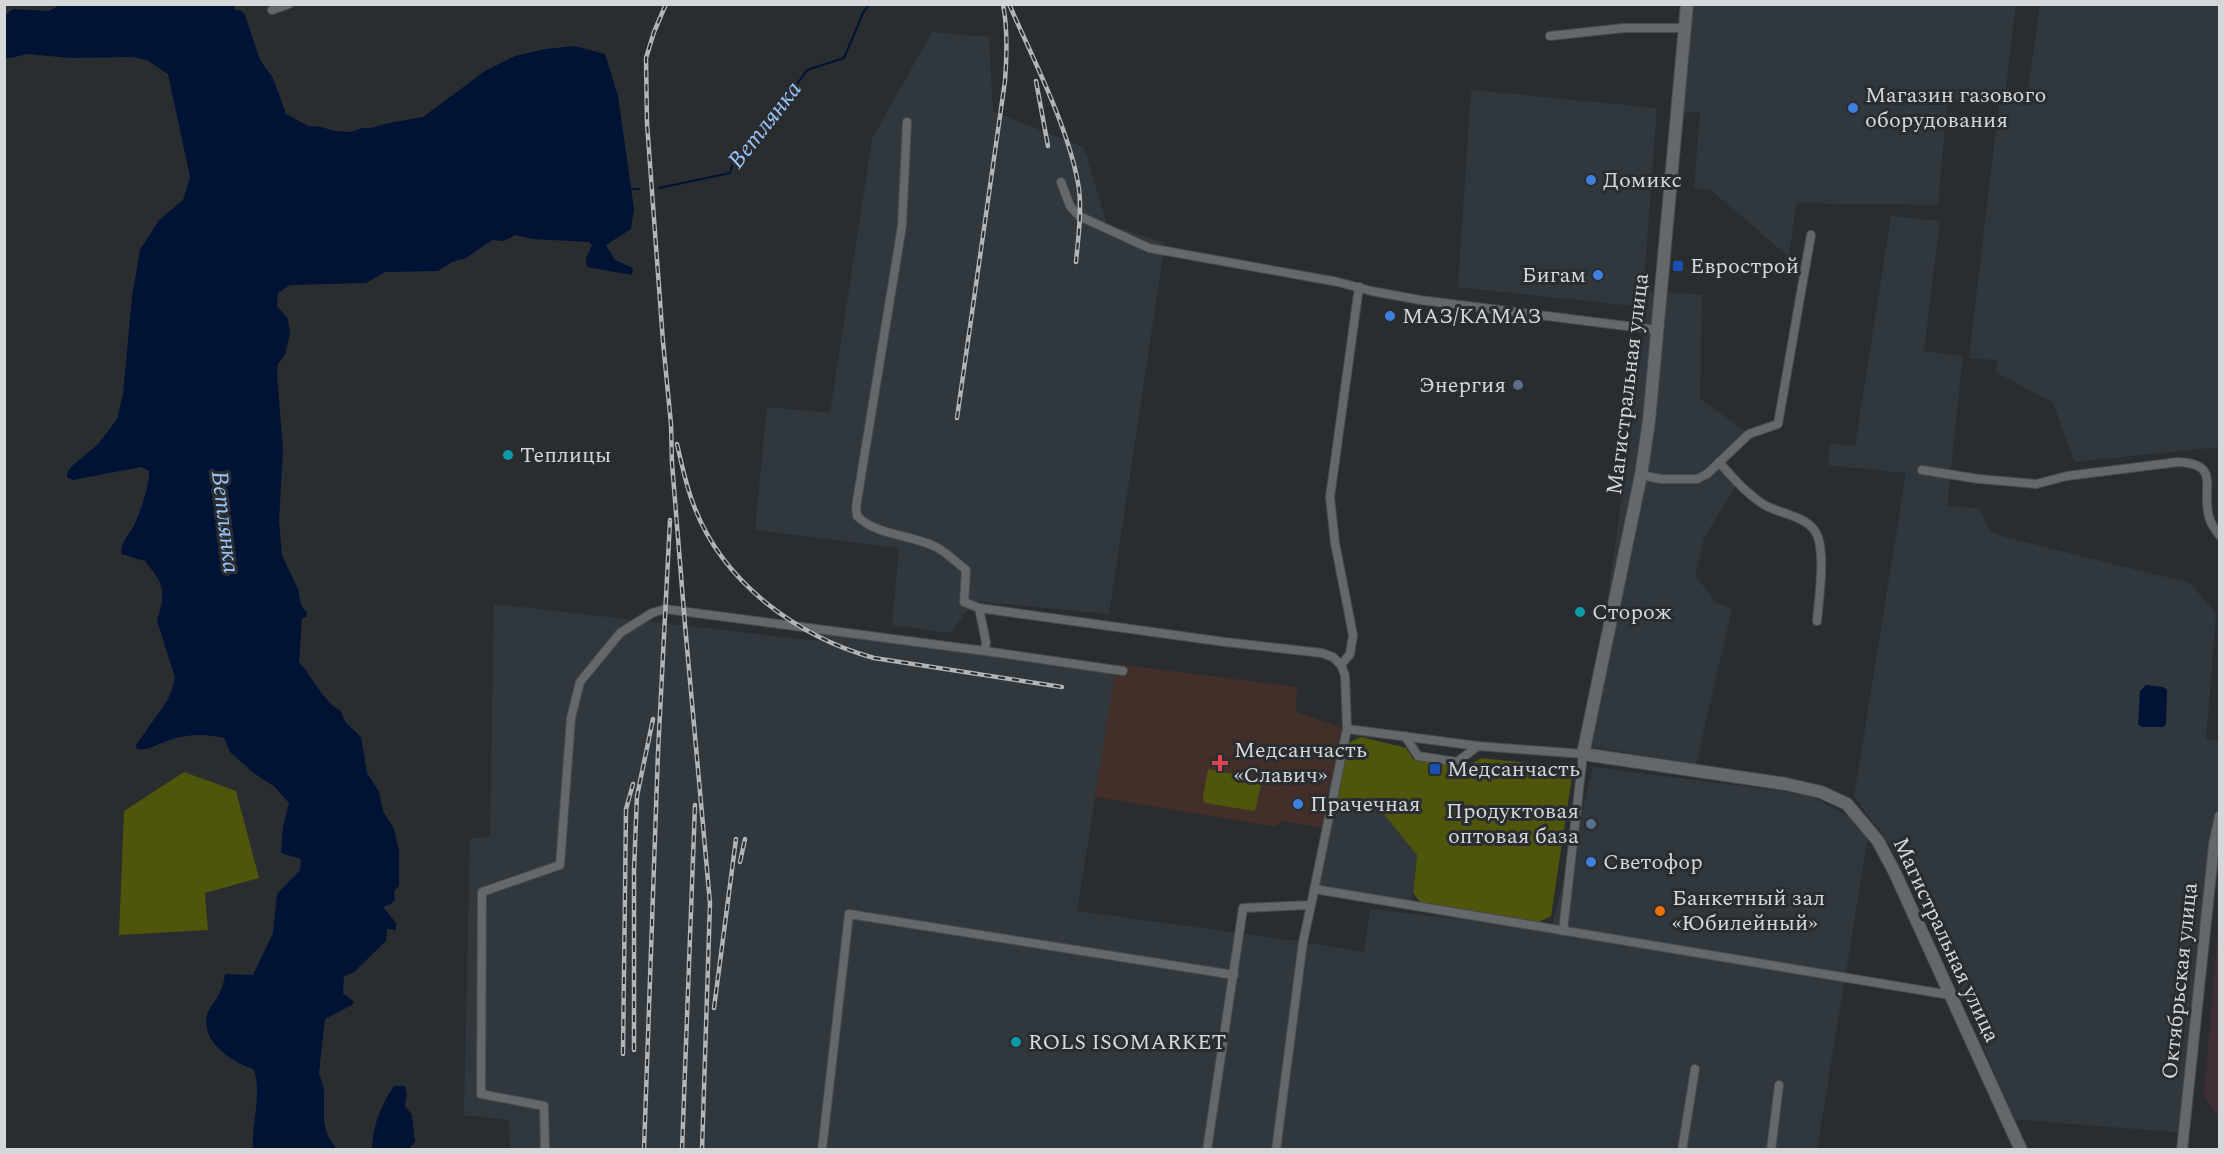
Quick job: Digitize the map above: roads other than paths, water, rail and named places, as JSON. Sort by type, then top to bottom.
[{"type":"main road","name":"Магистральная улица","points":[[1687,4],[1649,421],[1641,476],[1583,754],[1786,784],[1821,792],[1847,804],[1878,841],[1895,873],[2021,1149]]},
{"type":"street","points":[[272,10],[289,4]]},
{"type":"street","points":[[1550,36],[1624,28],[1684,28]]},
{"type":"street","points":[[907,122],[902,226],[856,507],[857,516],[872,527],[938,547],[966,570],[964,602],[979,608],[1322,653],[1333,657],[1341,665],[1345,675],[1347,729],[1303,942],[1276,1149]]},
{"type":"street","points":[[1061,182],[1070,206],[1079,216],[1149,248],[1420,300],[1658,330]]},
{"type":"street","points":[[1641,476],[1661,479],[1697,479],[1707,474],[1749,434],[1778,424],[1811,235]]},
{"type":"street","points":[[1341,665],[1350,654],[1353,634],[1335,543],[1330,497],[1359,287]]},
{"type":"street","points":[[1719,462],[1735,481],[1763,504],[1799,518],[1813,529],[1817,536],[1820,578],[1817,621]]},
{"type":"street","points":[[1922,470],[2023,484],[2043,483],[2067,476],[2178,462],[2192,463],[2204,467],[2208,481],[2209,519],[2220,536]]},
{"type":"street","points":[[979,608],[987,642],[985,651]]},
{"type":"street","points":[[544,1149],[544,1106],[481,1094],[482,892],[560,865],[571,718],[580,682],[620,633],[652,613],[665,609],[1123,671]]},
{"type":"street","points":[[1347,729],[1478,746],[1583,754],[1563,931]]},
{"type":"street","points":[[1405,736],[1418,756],[1457,762],[1478,746]]},
{"type":"street","name":"Октябрьская улица","points":[[2182,1149],[2214,845],[2220,816]]},
{"type":"street","points":[[1314,890],[1950,996]]},
{"type":"street","points":[[1207,1149],[1243,908],[1311,905]]},
{"type":"street","points":[[822,1149],[849,915],[1234,975]]},
{"type":"street","points":[[1682,1149],[1695,1069]]},
{"type":"street","points":[[1771,1149],[1779,1084]]},
{"type":"water","points":[[61,4],[234,5],[235,10],[240,10],[245,15],[260,60],[273,78],[286,114],[308,126],[335,131],[350,132],[423,117],[485,71],[515,56],[545,49],[575,46],[605,54],[618,96],[634,209],[631,229],[606,245],[615,260],[633,268],[632,275],[587,267],[586,258],[592,245],[589,242],[533,239],[515,235],[504,241],[492,240],[466,258],[452,262],[438,271],[385,272],[366,283],[290,285],[278,293],[277,306],[288,319],[290,334],[285,355],[278,364],[277,374],[283,449],[279,521],[282,555],[298,589],[301,605],[307,613],[306,617],[302,618],[299,662],[323,695],[340,710],[346,723],[361,737],[367,773],[379,792],[383,811],[394,829],[399,851],[399,886],[394,891],[395,900],[383,907],[396,923],[396,930],[387,929],[386,941],[353,973],[344,976],[343,993],[354,1002],[352,1005],[325,1019],[319,1073],[324,1089],[324,1121],[327,1134],[336,1149],[253,1149],[257,1097],[256,1077],[253,1069],[235,1061],[218,1048],[208,1032],[206,1022],[208,1012],[222,988],[225,974],[253,975],[273,933],[277,894],[300,870],[301,859],[281,853],[283,827],[289,803],[275,787],[255,774],[230,752],[224,738],[209,735],[186,736],[171,739],[147,749],[137,749],[136,745],[167,701],[175,677],[157,621],[162,602],[159,580],[145,561],[121,554],[124,541],[135,523],[142,504],[149,471],[141,467],[73,480],[67,477],[72,466],[99,443],[117,419],[123,394],[132,297],[140,250],[159,220],[183,200],[190,177],[168,74],[147,60],[132,57],[70,58],[28,54],[5,59],[5,15],[13,9],[49,11]]},
{"type":"water","points":[[2146,685],[2163,687],[2167,690],[2166,724],[2163,727],[2142,727],[2138,724],[2140,691]]},
{"type":"water","points":[[394,1086],[405,1086],[407,1094],[405,1106],[412,1115],[415,1142],[410,1147],[411,1149],[372,1149],[378,1116]]},
{"type":"waterway","name":"Ветлянка","points":[[659,188],[730,173],[736,153],[775,115],[807,70],[844,58],[864,11],[870,4]]},
{"type":"waterway","name":"Ветлянка","points":[[630,189],[639,189]]},
{"type":"railway","points":[[666,4],[646,58],[647,123],[685,625],[710,903],[702,1150]]},
{"type":"railway","points":[[957,418],[1005,81],[1007,42],[1003,4]]},
{"type":"railway","points":[[1009,4],[1050,95],[1074,166],[1080,207],[1076,262]]},
{"type":"railway","points":[[1036,81],[1048,146]]},
{"type":"railway","points":[[677,444],[691,498],[707,534],[744,582],[766,603],[791,621],[846,649],[874,658],[1062,687]]},
{"type":"railway","points":[[644,1150],[658,752],[670,520]]},
{"type":"railway","points":[[634,1050],[634,870],[637,796],[653,719]]},
{"type":"railway","points":[[623,1054],[626,809],[633,784]]},
{"type":"railway","points":[[682,1150],[695,805]]},
{"type":"railway","points":[[714,1008],[736,839]]},
{"type":"railway","points":[[740,862],[745,839]]},
{"type":"place","name":"Магазин газового оборудования","points":[[1853,108]]},
{"type":"place","name":"Домикс","points":[[1591,180]]},
{"type":"place","name":"Еврострой","points":[[1678,266]]},
{"type":"place","name":"Бигам","points":[[1598,275]]},
{"type":"place","name":"МАЗ/КАМАЗ","points":[[1390,316]]},
{"type":"place","name":"Энергия","points":[[1518,385]]},
{"type":"place","name":"Теплицы","points":[[508,455]]},
{"type":"place","name":"Сторож","points":[[1580,612]]},
{"type":"place","name":"Медсанчасть «Славич»","points":[[1220,763]]},
{"type":"place","name":"Медсанчасть","points":[[1435,769]]},
{"type":"place","name":"Прачечная","points":[[1298,804]]},
{"type":"place","name":"Продуктовая оптовая база","points":[[1591,824]]},
{"type":"place","name":"Светофор","points":[[1591,862]]},
{"type":"place","name":"Банкетный зал «Юбилейный»","points":[[1660,911]]},
{"type":"place","name":"ROLS ISOMARKET","points":[[1016,1042]]}]
